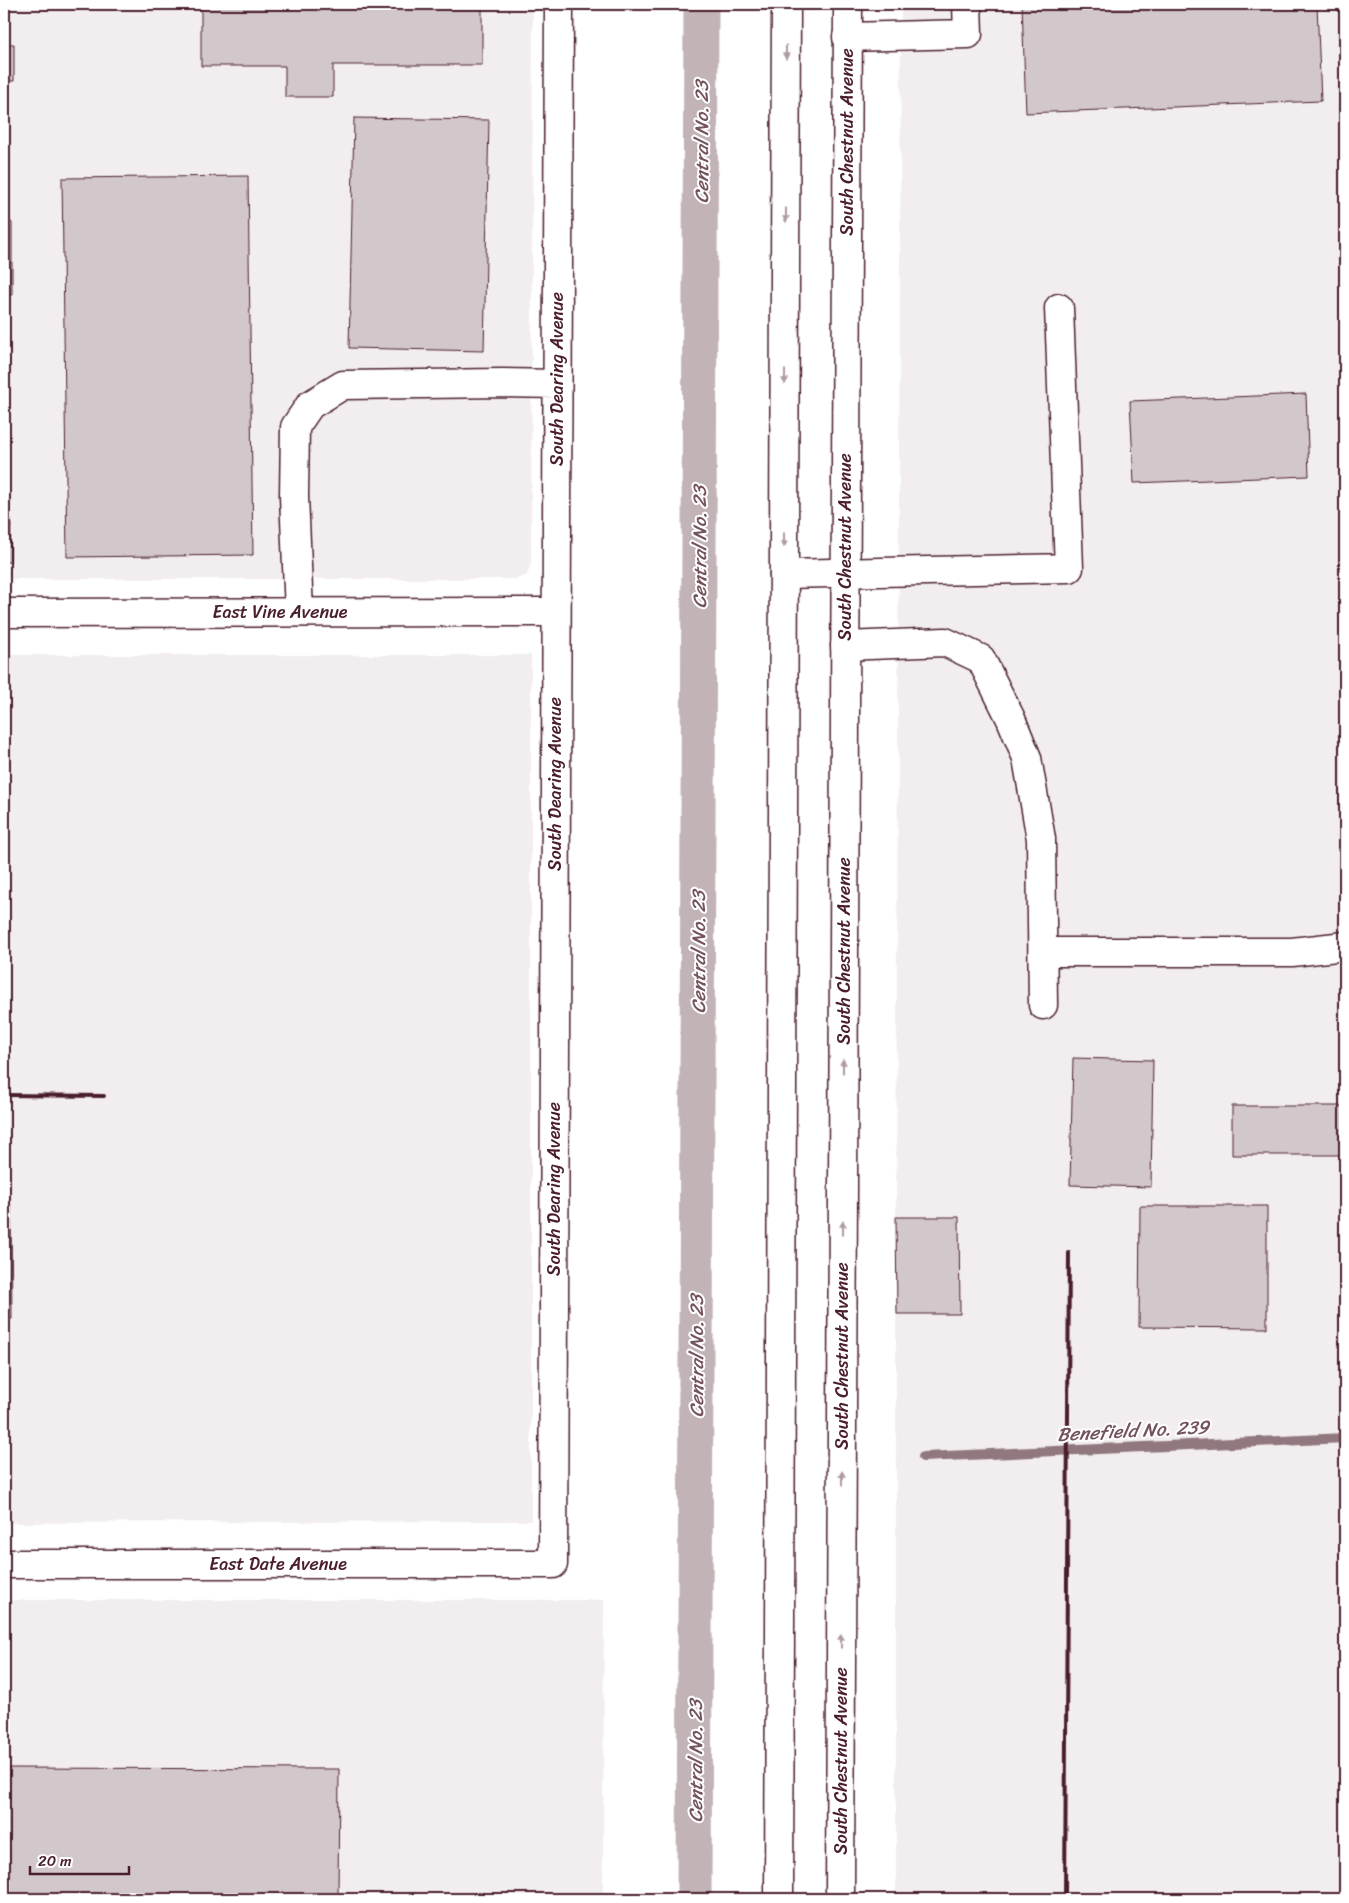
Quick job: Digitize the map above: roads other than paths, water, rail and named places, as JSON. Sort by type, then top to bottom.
[{"type":"main road","name":"South Dearing Avenue","points":[[553,1564],[559,4]]},
{"type":"main road","points":[[779,1899],[786,4]]},
{"type":"main road","name":"South Chestnut Avenue","points":[[840,1899],[848,4]]},
{"type":"main road","points":[[847,37],[968,34],[966,4]]},
{"type":"main road","points":[[784,574],[1069,568],[1059,308]]},
{"type":"main road","points":[[299,612],[294,496],[296,427],[310,405],[343,385],[557,384]]},
{"type":"main road","name":"East Vine Avenue","points":[[4,613],[556,612]]},
{"type":"main road","points":[[845,646],[945,642],[981,659],[1011,719],[1027,758],[1041,839],[1043,1005]]},
{"type":"main road","points":[[1042,952],[1292,952],[1345,946]]},
{"type":"main road","name":"East Date Avenue","points":[[4,1564],[553,1564]]},
{"type":"waterway","name":"Central No. 23","points":[[694,1899],[701,4]]},
{"type":"waterway","name":"Benefield No. 239","points":[[923,1457],[1345,1438]]},
{"type":"railway","points":[[4,1095],[104,1096]]},
{"type":"railway","points":[[1065,1899],[1069,1253]]}]
